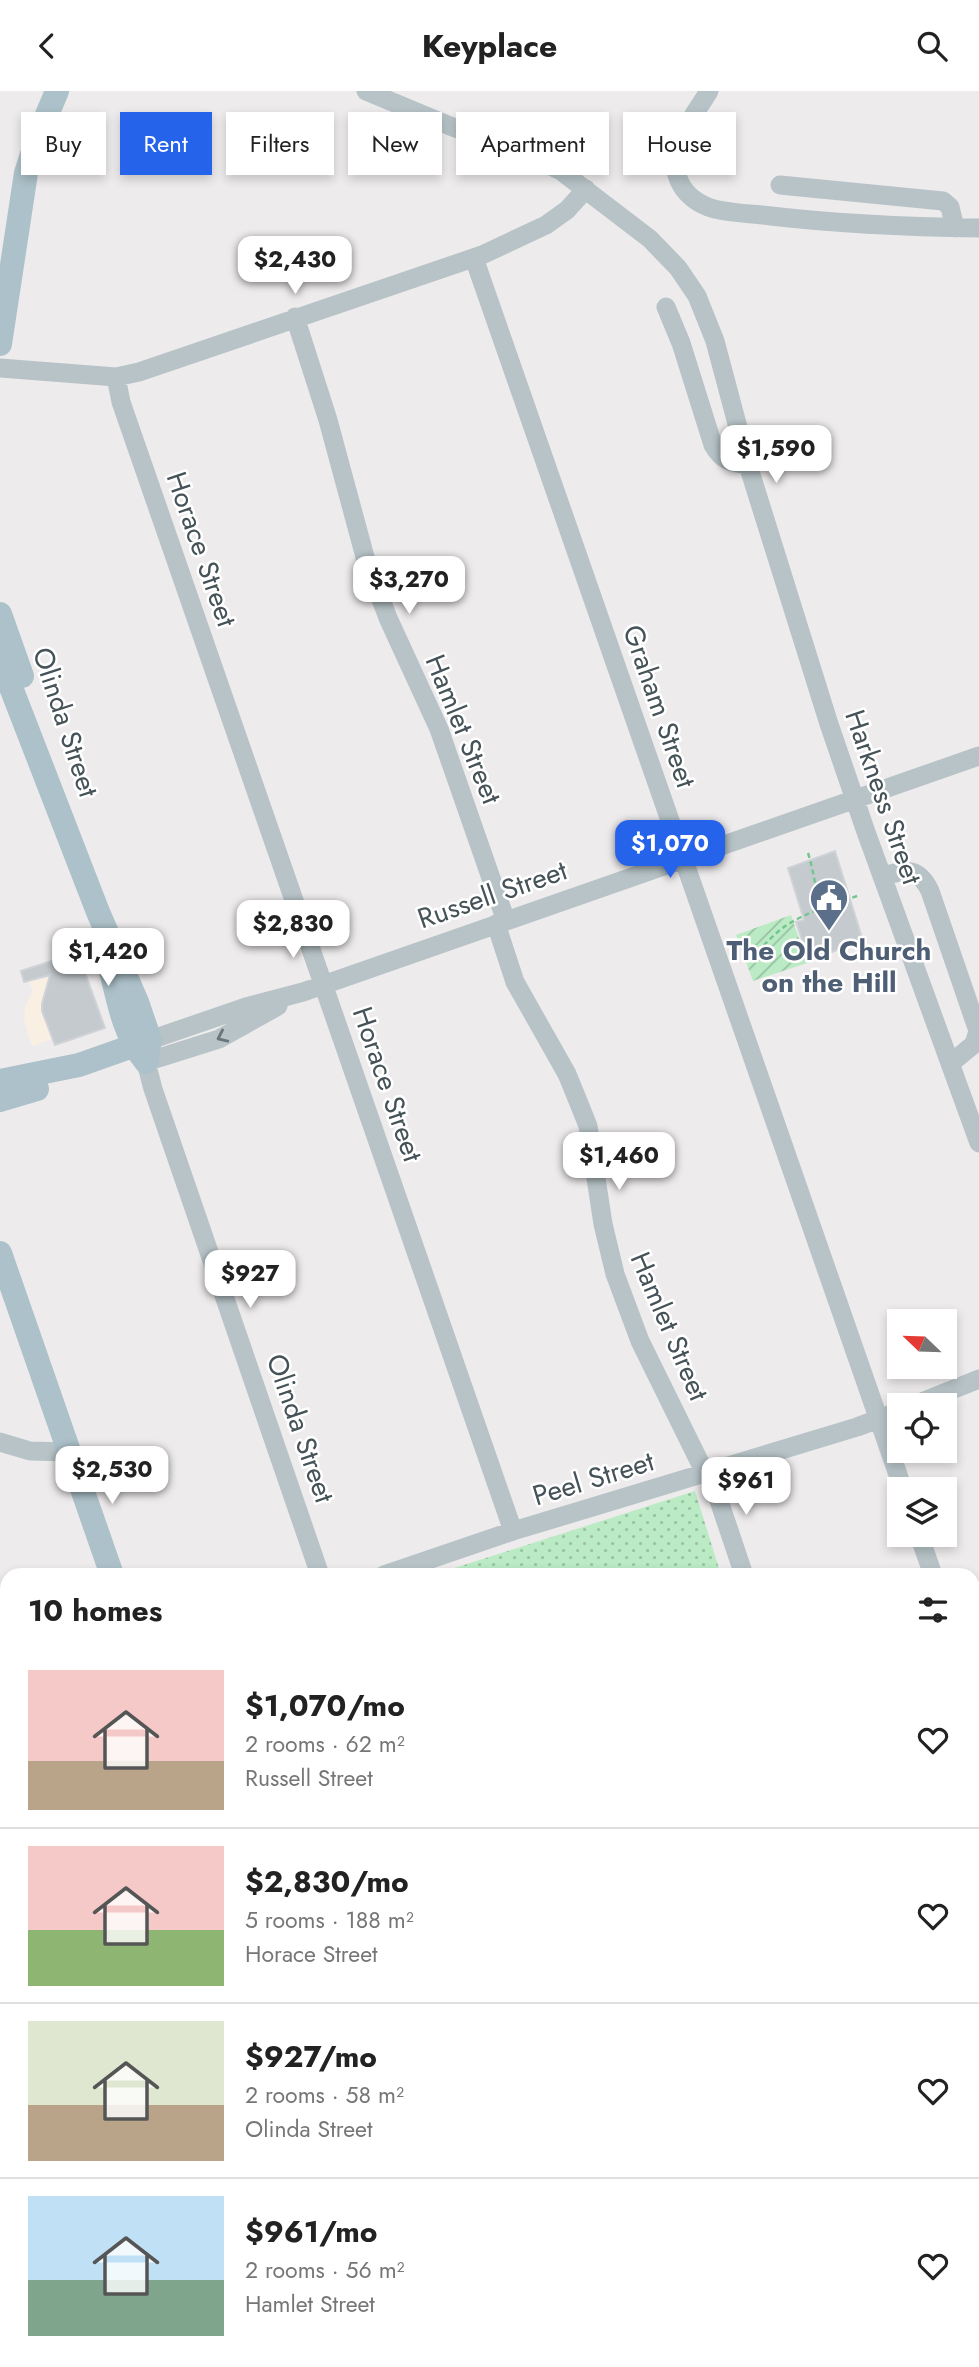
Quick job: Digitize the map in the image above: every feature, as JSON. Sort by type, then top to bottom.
[{"type":"main road","points":[[0,245],[6,197],[16,154],[42,91]]},
{"type":"main road","points":[[0,344],[26,173],[57,91]]},
{"type":"main road","name":"Olinda Street","points":[[0,614],[98,912],[120,1005],[144,1049]]},
{"type":"main road","name":"Olinda Street","points":[[0,659],[40,767],[75,848]]},
{"type":"main road","name":"Russell Street","points":[[0,1081],[144,1049]]},
{"type":"main road","name":"Russell Street","points":[[0,1100],[144,1049]]},
{"type":"main road","points":[[0,1253],[110,1568]]},
{"type":"street","name":"Harkness Street","points":[[366,91],[439,122],[538,158],[561,171],[657,245],[678,268],[704,310],[718,350],[748,465],[798,631],[882,876],[979,1143]]},
{"type":"street","points":[[709,91],[680,141],[675,165],[684,191],[695,200],[716,209],[800,219],[926,228],[979,228]]},
{"type":"street","points":[[780,184],[943,201],[950,207],[955,228]]},
{"type":"street","points":[[0,368],[116,377],[139,372],[474,258],[547,225],[567,210],[586,189]]},
{"type":"street","name":"Graham Street","points":[[474,258],[899,1477]]},
{"type":"street","points":[[666,307],[681,343],[713,445],[725,460],[748,465]]},
{"type":"street","name":"Hamlet Street","points":[[295,317],[328,420],[365,557],[393,628],[439,729],[501,923],[515,982],[558,1058],[588,1126],[608,1252],[619,1286],[640,1341],[707,1472],[741,1568]]},
{"type":"street","name":"Horace Street","points":[[116,377],[121,402],[513,1531]]},
{"type":"street","name":"Russell Street","points":[[144,1049],[246,1007],[303,992],[979,756]]},
{"type":"street","points":[[882,876],[907,870],[919,875],[930,891],[978,1031],[974,1044],[950,1063]]},
{"type":"street","name":"Olinda Street","points":[[144,1049],[153,1089],[318,1568]]},
{"type":"street","points":[[944,1393],[979,1379]]},
{"type":"street","name":"Peel Street","points":[[405,1568],[513,1531],[887,1416]]},
{"type":"street","points":[[0,1442],[30,1451],[69,1452]]},
{"type":"street","points":[[923,1547],[931,1568]]},
{"type":"path","points":[[808,853],[821,908]]},
{"type":"path","points":[[743,960],[753,955],[764,942],[787,925],[821,908],[860,895]]},
{"type":"shaded area","points":[[70,954],[94,1024],[32,1046],[24,1020],[25,1006],[33,992],[25,969]]},
{"type":"green space","points":[[791,915],[807,963],[753,981],[736,935]]},
{"type":"green space","points":[[695,1491],[719,1568],[455,1568]]},
{"type":"building","points":[[835,851],[863,941],[809,960],[796,922],[804,920],[788,868]]},
{"type":"building","points":[[70,955],[76,973],[84,970],[105,1028],[55,1045],[42,1011],[50,975],[24,982],[21,971]]},
{"type":"place","name":"The Old Church on the Hill","points":[[829,932]]}]
